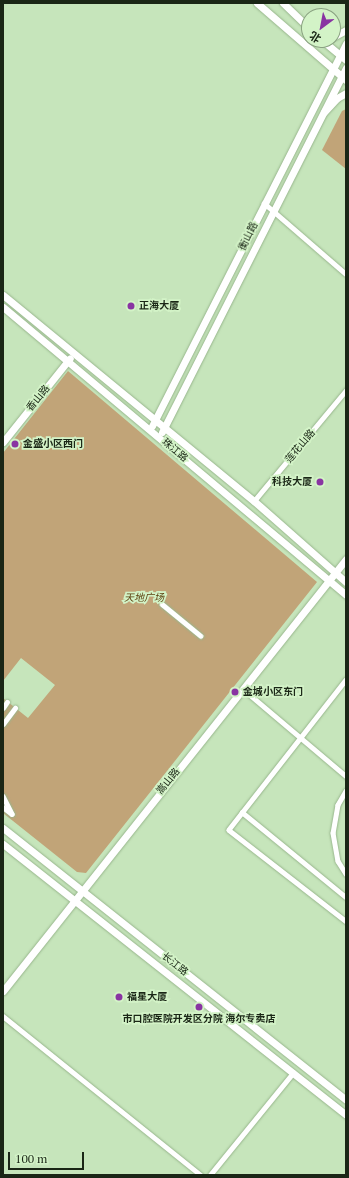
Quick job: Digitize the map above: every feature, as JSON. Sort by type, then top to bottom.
[{"type":"main road","points":[[257,3],[344,78]]},
{"type":"main road","points":[[283,3],[301,20]]},
{"type":"main road","points":[[297,16],[301,19]]},
{"type":"main road","name":"衡山路","points":[[150,430],[346,43]]},
{"type":"main road","points":[[332,48],[346,60]]},
{"type":"main road","name":"衡山路","points":[[159,437],[324,112],[344,78],[346,68]]},
{"type":"main road","points":[[324,112],[337,98],[346,94]]},
{"type":"main road","points":[[3,295],[154,422],[254,501],[346,582]]},
{"type":"main road","name":"珠江路","points":[[3,307],[346,594]]},
{"type":"main road","name":"香山路","points":[[3,442],[73,354]]},
{"type":"main road","name":"嵩山路","points":[[3,991],[346,559]]},
{"type":"main road","name":"长江路","points":[[3,828],[346,1100]]},
{"type":"main road","name":"长江路","points":[[3,844],[346,1115]]},
{"type":"street","points":[[264,203],[346,274]]},
{"type":"street","name":"莲花山路","points":[[254,501],[346,390]]},
{"type":"street","points":[[162,604],[202,636]]},
{"type":"street","points":[[346,680],[300,737],[229,830],[346,921]]},
{"type":"street","points":[[243,689],[346,776]]},
{"type":"street","points":[[3,708],[8,702]]},
{"type":"street","points":[[3,724],[15,708]]},
{"type":"street","points":[[346,791],[338,805],[333,833],[338,860],[346,874]]},
{"type":"street","points":[[3,796],[12,814],[3,807]]},
{"type":"street","points":[[242,812],[346,897]]},
{"type":"street","points":[[3,1016],[201,1175]]},
{"type":"street","points":[[210,1175],[293,1073]]},
{"type":"green space","points":[[346,109],[346,169],[322,150],[342,111]]},
{"type":"green space","name":"天地广场","points":[[68,371],[317,582],[86,873],[77,872],[3,813],[3,698],[28,718],[55,685],[21,658],[3,681],[3,453]]},
{"type":"place","name":"正海大厦","points":[[131,306]]},
{"type":"place","name":"金盛小区西门","points":[[15,444]]},
{"type":"place","name":"科技大厦","points":[[320,482]]},
{"type":"place","name":"金城小区东门","points":[[235,692]]},
{"type":"place","name":"福星大厦","points":[[119,997]]},
{"type":"place","name":"市口腔医院开发区分院 海尔专卖店","points":[[199,1007]]}]
